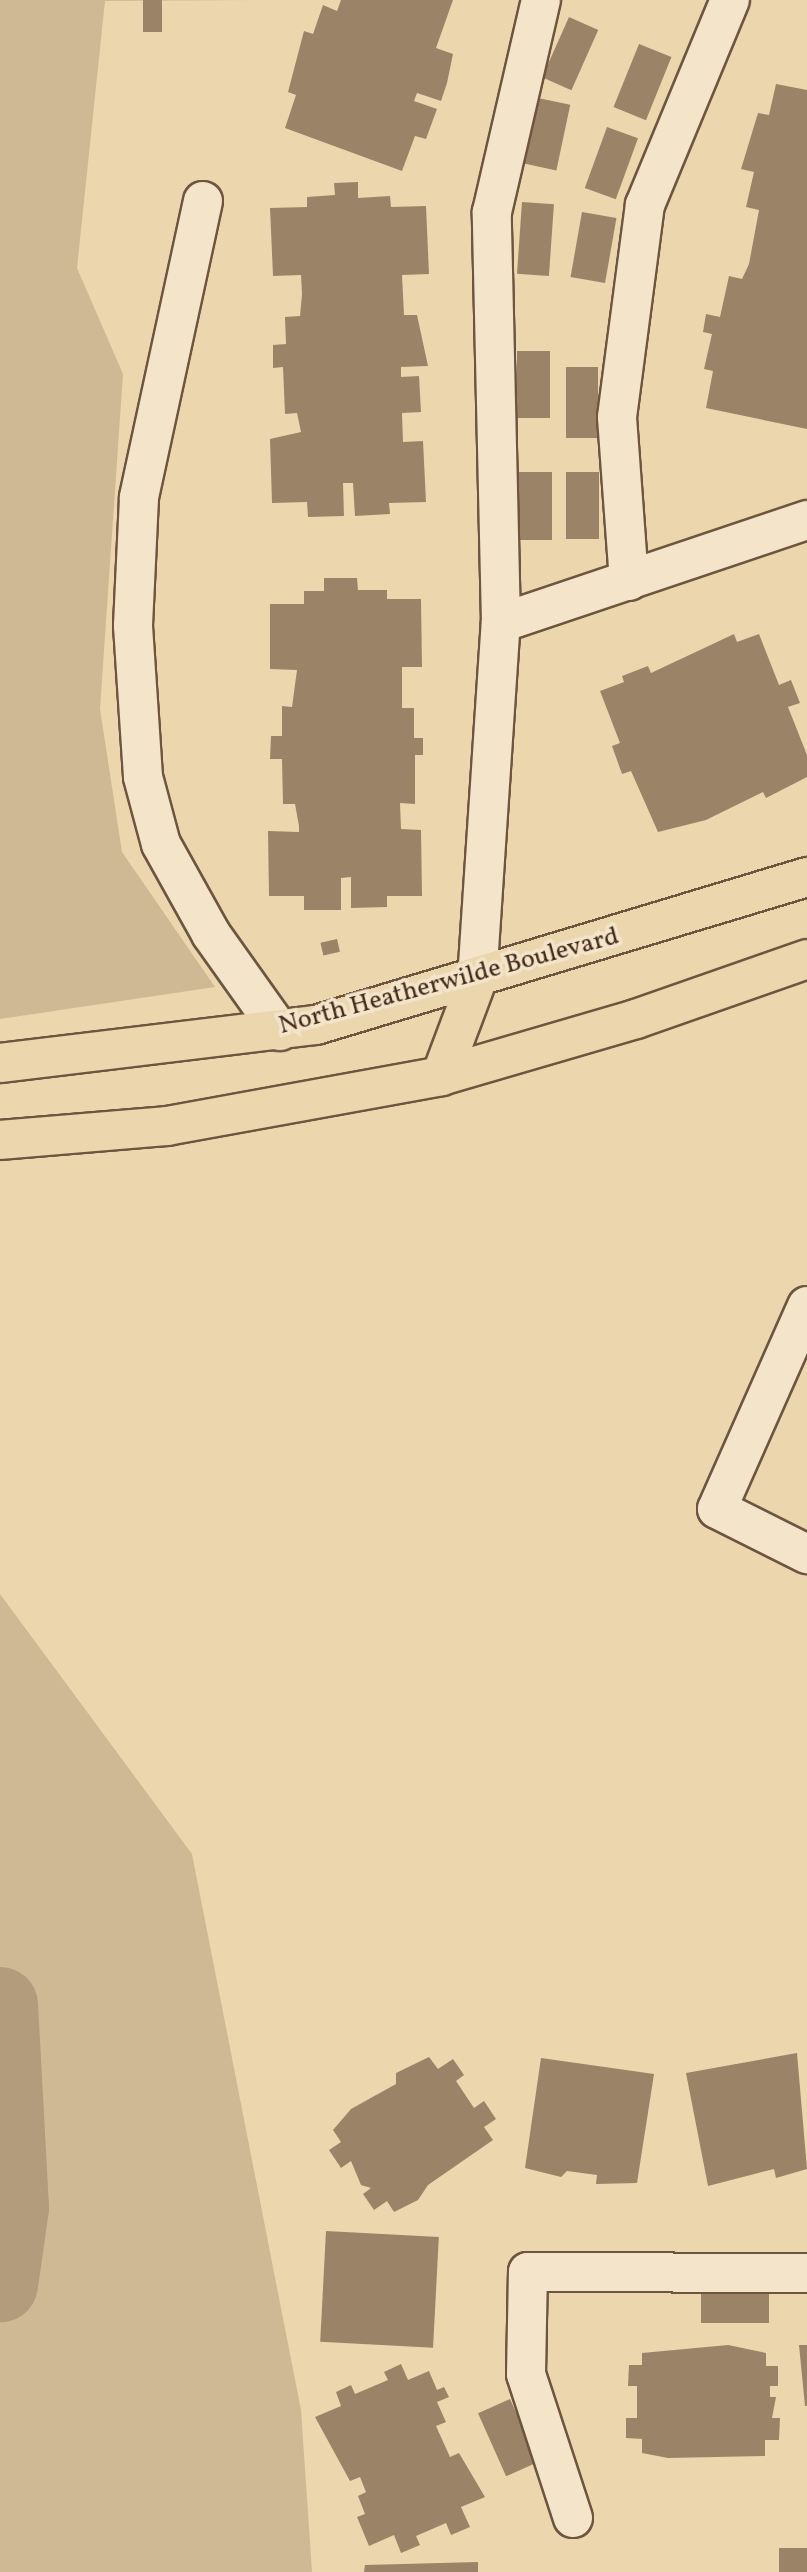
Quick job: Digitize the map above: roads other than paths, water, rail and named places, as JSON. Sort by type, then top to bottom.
[{"type":"main road","name":"North Heatherwilde Boulevard","points":[[0,1063],[280,1031],[477,980],[807,877]]},
{"type":"main road","points":[[0,1140],[167,1126],[441,1076],[636,1019],[807,959]]},
{"type":"main road","points":[[441,1076],[477,980]]},
{"type":"lane","points":[[477,980],[501,623],[492,212],[541,0]]},
{"type":"lane","points":[[629,581],[617,417],[645,205],[730,0]]},
{"type":"lane","points":[[203,201],[139,498],[133,626],[143,778],[161,844],[211,934],[280,1031]]},
{"type":"lane","points":[[501,623],[807,520]]},
{"type":"lane","points":[[807,1306],[717,1509],[807,1554]]},
{"type":"lane","points":[[573,2518],[526,2374],[527,2272],[807,2273]]},
{"type":"waterway","points":[[0,2004],[11,2207],[0,2284]]}]
